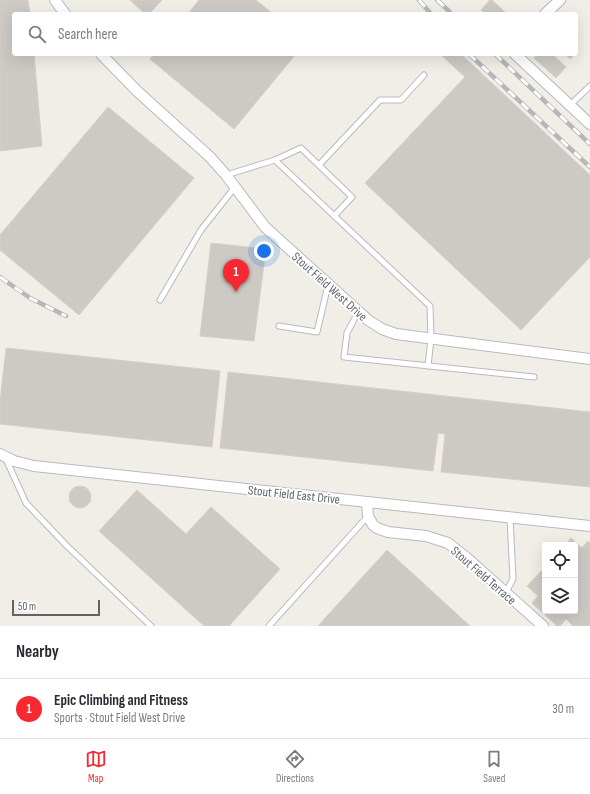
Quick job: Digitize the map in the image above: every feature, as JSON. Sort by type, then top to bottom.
[{"type":"street","points":[[54,0],[63,12]]},
{"type":"street","points":[[547,12],[560,0]]},
{"type":"street","name":"Stout Field West Drive","points":[[103,56],[137,90],[201,148],[226,174],[265,226],[358,312],[382,329],[396,334],[590,359]]},
{"type":"street","points":[[517,56],[590,124]]},
{"type":"street","name":"Stout Field East Drive","points":[[2,455],[34,466],[590,526]]},
{"type":"street","points":[[368,502],[368,516]]},
{"type":"street","name":"Stout Field Terrace","points":[[368,516],[373,525],[383,531],[426,536],[448,543],[464,555],[543,626]]},
{"type":"lane","points":[[319,165],[380,100],[401,100],[424,75]]},
{"type":"lane","points":[[570,105],[590,86]]},
{"type":"lane","points":[[226,174],[275,160],[301,148],[352,197],[334,216]]},
{"type":"lane","points":[[275,160],[430,306],[431,339],[428,366]]},
{"type":"lane","points":[[160,300],[201,230],[235,187]]},
{"type":"lane","points":[[279,326],[317,332],[328,285]]},
{"type":"lane","points":[[358,312],[347,333],[344,357],[534,377]]},
{"type":"lane","points":[[2,455],[26,503],[66,545],[150,626]]},
{"type":"lane","points":[[269,626],[368,516]]},
{"type":"lane","points":[[506,592],[513,579],[510,518]]},
{"type":"building","points":[[0,0],[28,0],[30,12],[12,12],[12,56],[34,56],[42,146],[0,151]]},
{"type":"building","points":[[130,0],[162,0],[151,12],[143,12]]},
{"type":"building","points":[[199,0],[256,0],[271,12],[190,12]]},
{"type":"building","points":[[490,0],[492,0],[505,12],[483,12],[481,10]]},
{"type":"building","points":[[152,56],[294,56],[234,129],[150,59]]},
{"type":"building","points":[[442,56],[463,56],[590,175],[590,257],[521,330],[365,183],[465,77]]},
{"type":"building","points":[[536,56],[554,56],[566,67],[556,78],[534,58]]},
{"type":"building","points":[[108,107],[194,178],[79,315],[0,250],[0,235]]},
{"type":"building","points":[[211,243],[266,249],[254,341],[200,336]]},
{"type":"building","points":[[6,348],[220,371],[212,447],[0,424],[0,402]]},
{"type":"building","points":[[228,372],[590,412],[590,487],[441,472],[445,434],[438,433],[433,471],[220,448]]},
{"type":"building","points":[[80,486],[88,489],[91,497],[88,505],[80,508],[72,505],[69,497],[72,489]]},
{"type":"building","points":[[137,490],[186,534],[211,507],[280,569],[229,626],[204,626],[99,531]]},
{"type":"building","points":[[571,538],[575,542],[568,542]]},
{"type":"building","points":[[588,541],[590,543],[590,626],[573,626],[566,619],[560,626],[557,626],[544,614],[578,614],[578,544],[582,548]]},
{"type":"building","points":[[387,550],[470,626],[318,626]]},
{"type":"building","points":[[542,570],[542,612],[532,603],[538,596],[527,586]]},
{"type":"railway","points":[[419,0],[429,12]]},
{"type":"railway","points":[[437,0],[450,12]]},
{"type":"railway","points":[[471,56],[590,167]]},
{"type":"railway","points":[[497,56],[590,144]]},
{"type":"railway","points":[[0,277],[30,298],[66,316]]},
{"type":"place","name":"Epic Climbing and Fitness","points":[[236,292]]}]
